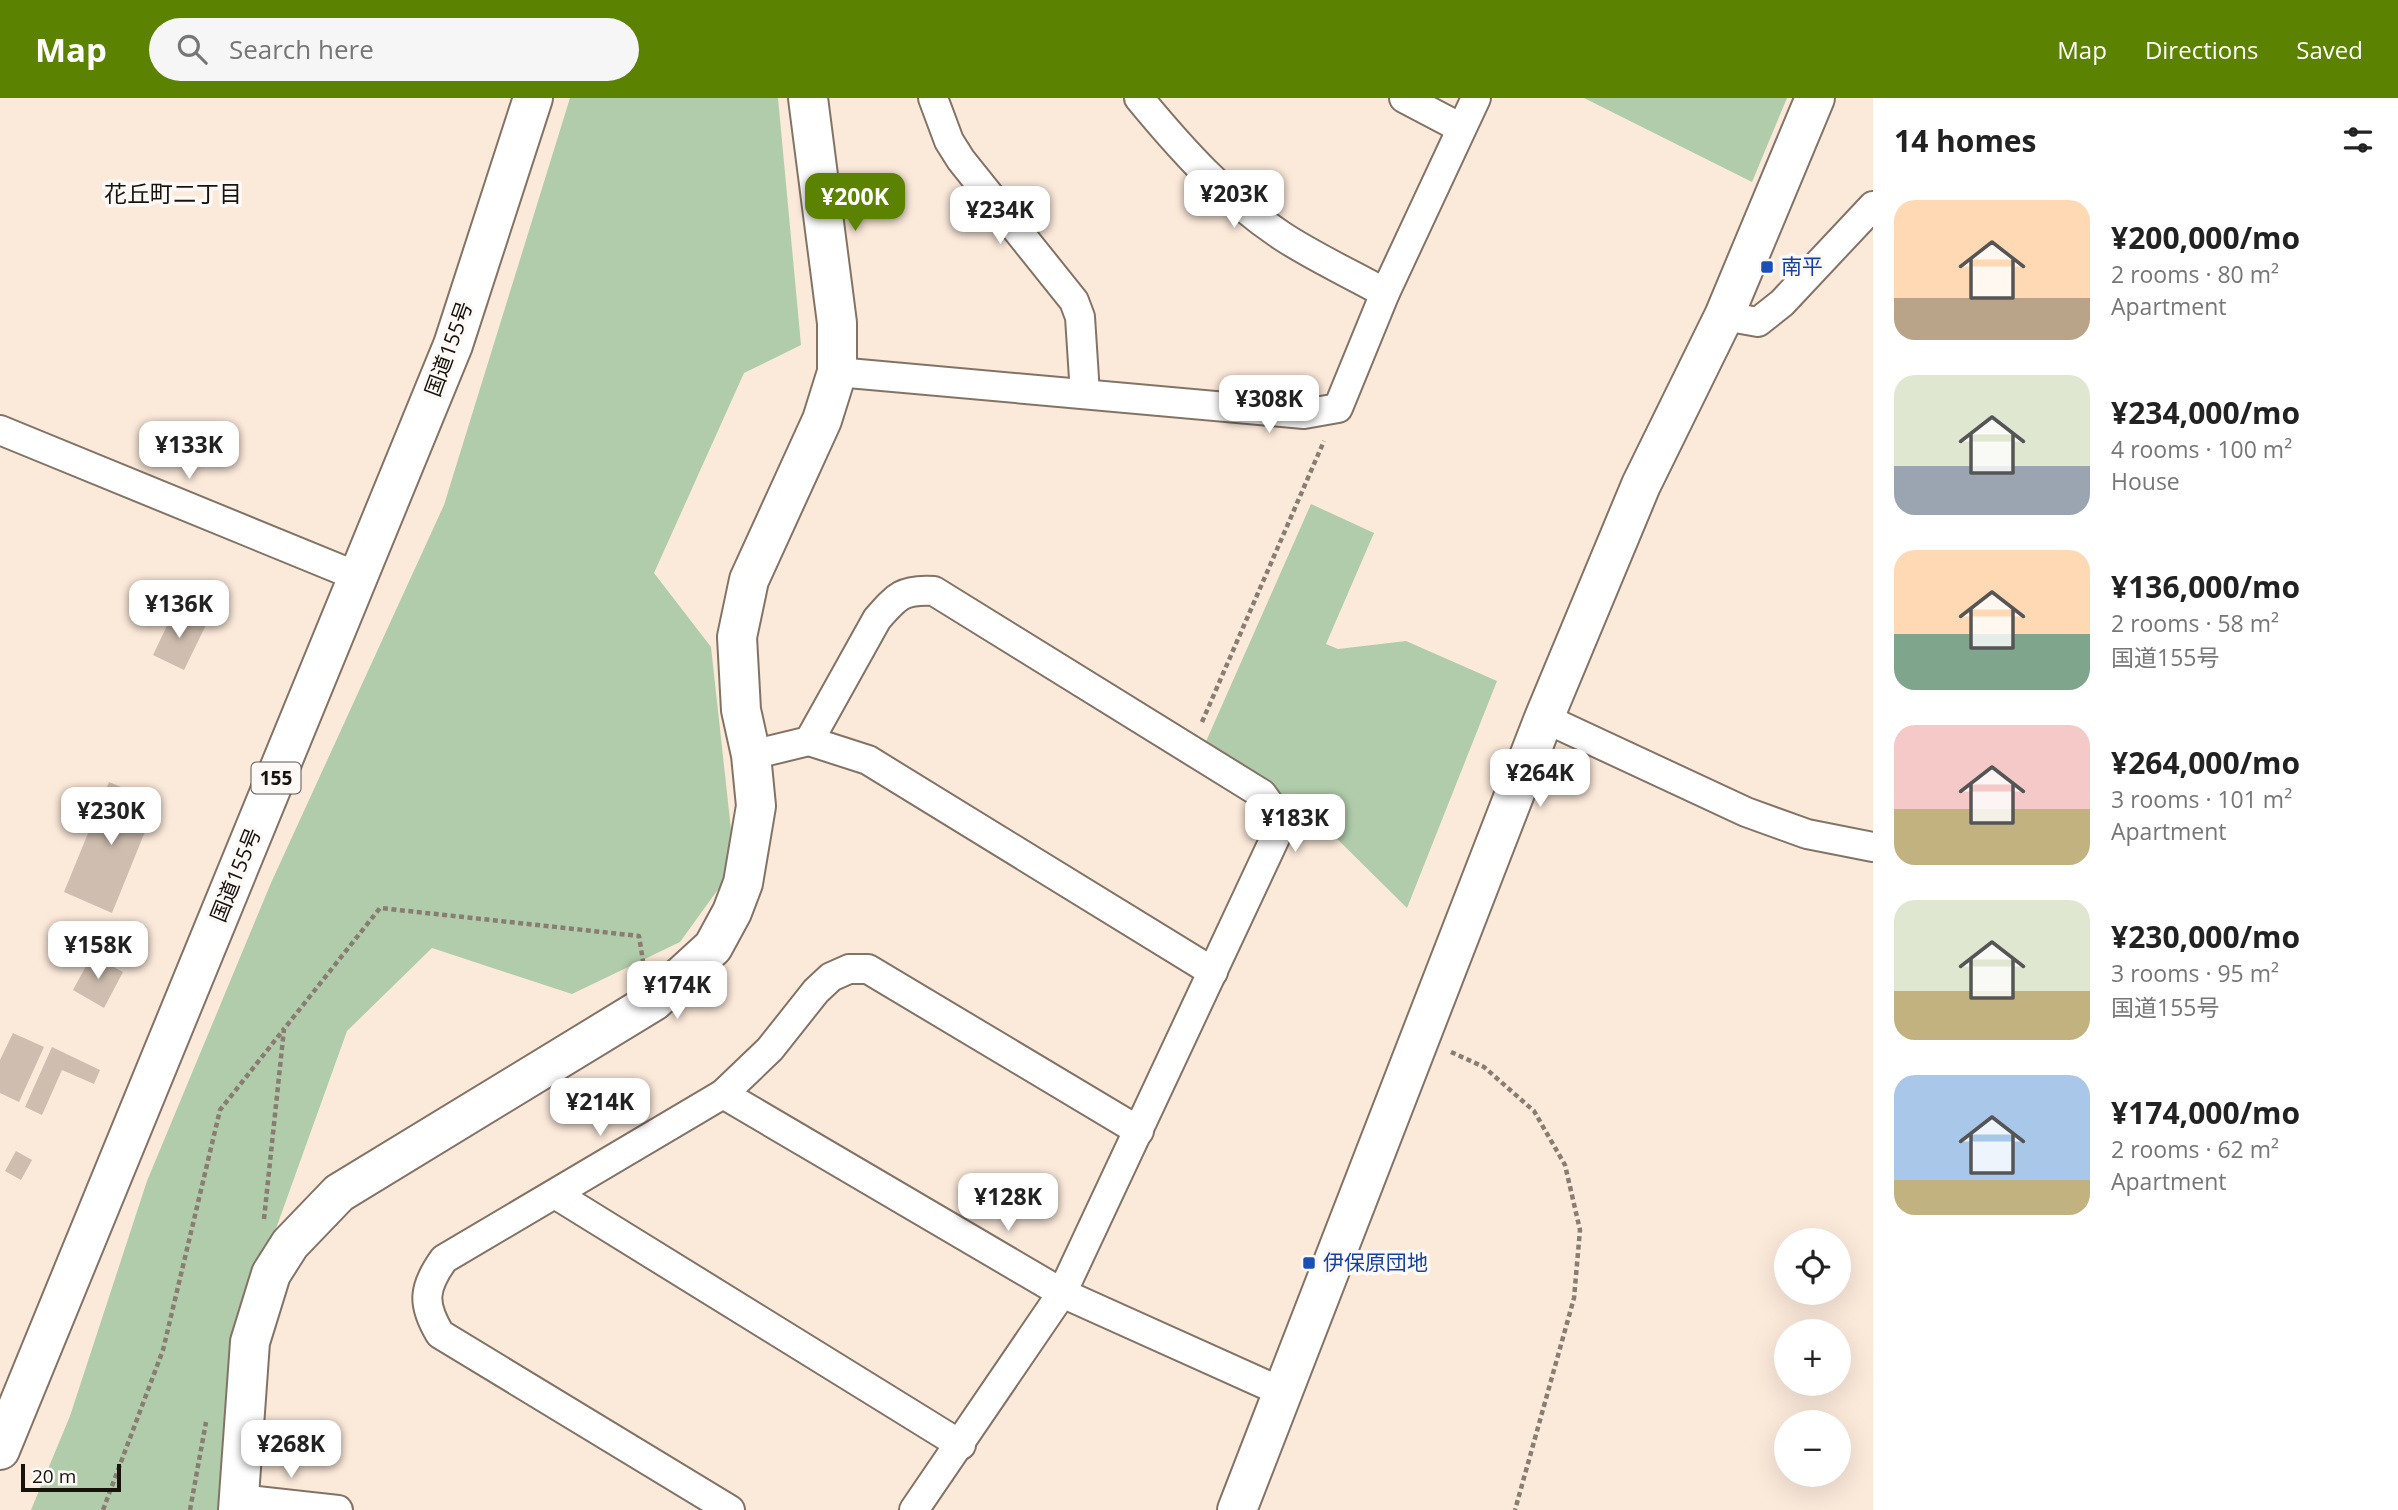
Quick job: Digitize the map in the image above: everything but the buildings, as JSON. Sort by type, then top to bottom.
[{"type":"main road","name":"国道155号","points":[[0,1450],[453,345],[533,98]]},
{"type":"main road","points":[[238,1505],[250,1342],[271,1274],[290,1244],[339,1193],[631,1017],[677,982],[713,947],[743,883],[756,806],[751,755],[741,710],[737,648],[749,580],[822,421],[837,372],[837,323],[808,98]]},
{"type":"main road","points":[[1237,1510],[1544,718],[1641,485],[1724,316],[1815,98]]},
{"type":"street","points":[[933,98],[949,141],[961,160],[1074,301],[1080,317],[1085,394]]},
{"type":"street","points":[[1139,98],[1187,156],[1224,192],[1282,236],[1385,293]]},
{"type":"street","points":[[1404,98],[1461,128]]},
{"type":"street","points":[[837,372],[1304,414],[1338,408],[1385,293],[1476,98]]},
{"type":"street","points":[[1724,316],[1758,322],[1782,303],[1873,206]]},
{"type":"street","points":[[0,430],[359,577]]},
{"type":"street","points":[[809,741],[877,618],[892,602],[912,589],[934,591],[1262,794],[1277,815],[1275,838],[1062,1293],[915,1510]]},
{"type":"street","points":[[1544,718],[1746,812],[1807,834],[1873,847]]},
{"type":"street","points":[[751,755],[809,741],[868,760],[1213,972]]},
{"type":"street","points":[[730,1510],[440,1334],[429,1315],[427,1290],[433,1274],[444,1259],[723,1094],[770,1049],[816,991],[831,977],[849,969],[868,969],[1139,1131]]},
{"type":"street","points":[[723,1094],[1062,1293],[1282,1392]]},
{"type":"street","points":[[555,1194],[961,1445]]},
{"type":"street","points":[[238,1505],[338,1510]]},
{"type":"path","points":[[1190,748],[1338,408]]},
{"type":"path","points":[[103,1510],[163,1350],[220,1110],[380,908],[639,936],[645,974]]},
{"type":"path","points":[[264,1222],[284,1029]]},
{"type":"path","points":[[1421,1037],[1484,1067],[1534,1111],[1565,1165],[1580,1230],[1574,1298],[1515,1510]]},
{"type":"path","points":[[190,1510],[207,1417]]},
{"type":"green space","points":[[570,98],[778,98],[801,345],[744,373],[654,573],[711,647],[735,866],[680,942],[572,994],[432,948],[347,1031],[264,1262],[224,1510],[31,1510],[70,1416],[147,1181],[271,883],[444,505]]},
{"type":"green space","points":[[1584,98],[1787,98],[1752,182]]},
{"type":"green space","points":[[1311,504],[1374,533],[1326,644],[1338,649],[1406,641],[1497,681],[1407,908],[1317,819],[1204,746]]},
{"type":"place","name":"南平","points":[[1767,267]]},
{"type":"place","name":"伊保原団地","points":[[1309,1263]]},
{"type":"district","name":"花丘町二丁目","points":[[173,194]]}]
